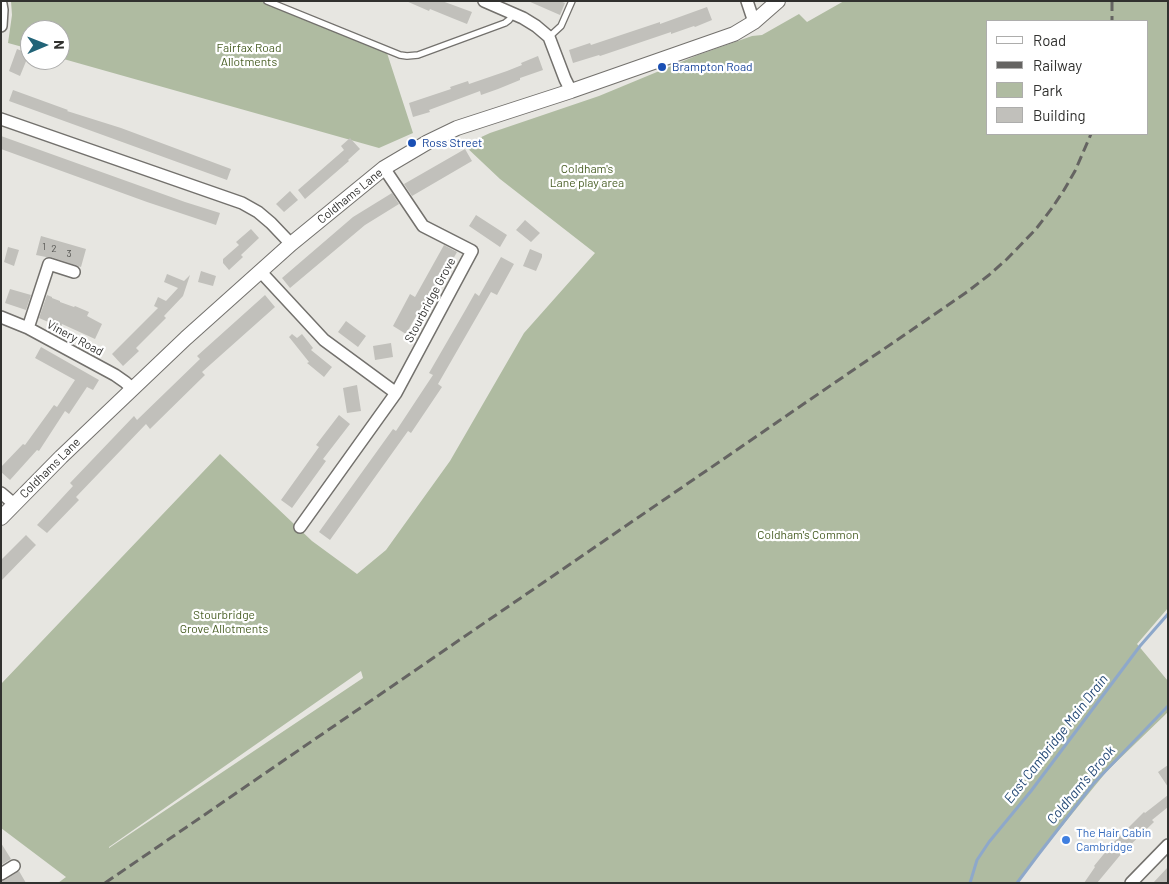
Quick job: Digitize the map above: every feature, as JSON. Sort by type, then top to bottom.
[{"type":"street","points":[[484,1],[523,18],[549,37],[571,91]]},
{"type":"street","points":[[748,1],[754,22]]},
{"type":"street","name":"Coldhams Lane","points":[[1,518],[61,457],[186,338],[291,244],[384,168],[428,142],[457,128],[571,91],[734,34],[754,22],[778,1]]},
{"type":"street","points":[[1,4],[1,26]]},
{"type":"street","points":[[2,119],[242,203],[258,212],[291,244]]},
{"type":"street","name":"Stourbridge Grove","points":[[300,527],[396,393],[472,251],[423,226],[384,168]]},
{"type":"street","points":[[28,328],[49,264],[74,272]]},
{"type":"street","points":[[260,271],[324,340],[396,393]]},
{"type":"street","name":"Vinery Road","points":[[1,317],[28,328],[114,375],[133,389]]},
{"type":"street","points":[[1,493],[14,504]]},
{"type":"street","points":[[1131,883],[1168,844]]},
{"type":"street","points":[[1,874],[14,866]]},
{"type":"lane","points":[[267,1],[400,55],[407,56],[418,55],[505,23],[513,14]]},
{"type":"lane","points":[[549,37],[561,26],[572,1]]},
{"type":"green space","name":"Fairfax Road Allotments","points":[[11,1],[260,1],[387,53],[413,133],[379,148],[70,61],[70,20],[20,20],[20,46],[8,43],[12,15]]},
{"type":"green space","name":"Coldham's Common","points":[[844,1],[1168,1],[1168,608],[1137,644],[1168,681],[1168,712],[1107,771],[1017,883],[58,883],[66,877],[1,828],[1,684],[220,454],[312,541],[357,574],[386,550],[450,461],[524,333],[595,253],[500,179],[464,145],[490,133],[599,96],[698,55],[752,36],[762,35],[799,14],[807,22]],"holes":[[[361,671],[363,678],[109,848]]]},
{"type":"building","points":[[406,1],[442,1],[472,12],[467,24]]},
{"type":"building","points":[[528,1],[560,1],[565,3],[560,15]]},
{"type":"building","points":[[707,7],[712,20],[695,27],[671,34],[671,32],[573,63],[569,50],[590,43],[591,45],[660,22],[660,24]]},
{"type":"building","points":[[17,49],[20,50],[20,70],[22,70],[20,76],[9,71]]},
{"type":"building","points":[[538,56],[543,70],[520,78],[520,80],[498,89],[481,95],[480,91],[413,117],[409,103],[451,89],[450,87],[468,81],[469,84],[507,71]]},
{"type":"building","points":[[13,90],[231,169],[227,180],[9,101]]},
{"type":"building","points":[[1,136],[220,213],[216,225],[1,149]]},
{"type":"building","points":[[350,138],[360,149],[305,199],[298,190],[344,150],[341,146]]},
{"type":"building","points":[[465,149],[472,161],[412,196],[404,184]]},
{"type":"building","points":[[290,191],[298,200],[284,212],[276,204]]},
{"type":"building","points":[[392,193],[399,204],[365,225],[290,288],[282,278],[353,217]]},
{"type":"building","points":[[476,215],[507,235],[500,247],[469,226]]},
{"type":"building","points":[[525,220],[540,233],[531,242],[516,230]]},
{"type":"building","points":[[251,229],[259,238],[241,255],[243,257],[229,270],[223,263],[223,259],[239,245],[236,242]]},
{"type":"building","points":[[41,236],[86,249],[81,267],[51,257],[36,255]]},
{"type":"building","points":[[444,245],[457,252],[430,300],[427,297],[406,334],[393,326],[410,294],[415,297]]},
{"type":"building","points":[[8,247],[19,250],[14,266],[4,262]]},
{"type":"building","points":[[530,249],[542,254],[536,271],[523,266]]},
{"type":"building","points":[[501,257],[514,264],[497,295],[491,292],[438,384],[442,387],[411,433],[408,431],[330,540],[319,532],[393,429],[396,431],[433,375],[429,373],[475,293],[479,296]]},
{"type":"building","points":[[201,271],[216,276],[213,286],[198,282]]},
{"type":"building","points":[[167,274],[184,281],[190,275],[183,296],[164,316],[166,318],[136,348],[139,351],[123,366],[112,354],[158,308],[154,306],[158,297],[166,301],[178,288],[164,282]]},
{"type":"building","points":[[10,289],[31,295],[26,310],[5,303]]},
{"type":"building","points":[[47,295],[60,302],[89,312],[87,316],[102,324],[95,339],[62,324],[61,328],[39,318]]},
{"type":"building","points":[[265,295],[275,307],[202,372],[205,375],[150,429],[146,424],[76,497],[79,500],[47,533],[37,525],[73,486],[70,483],[134,416],[137,420],[200,359],[197,356]]},
{"type":"building","points":[[346,321],[366,336],[358,347],[338,332]]},
{"type":"building","points":[[292,334],[297,338],[302,334],[313,348],[311,350],[332,367],[324,377],[307,363],[309,362],[289,337]]},
{"type":"building","points":[[391,343],[393,357],[375,360],[373,346]]},
{"type":"building","points":[[41,347],[99,380],[93,390],[87,387],[69,414],[65,411],[39,451],[37,450],[10,480],[1,472],[1,467],[23,444],[25,445],[54,405],[57,407],[75,380],[35,358]]},
{"type":"building","points":[[357,385],[361,411],[347,413],[343,388]]},
{"type":"building","points":[[339,415],[350,424],[323,459],[326,461],[292,508],[281,500],[319,447],[316,445]]},
{"type":"building","points":[[26,535],[36,545],[1,581],[1,560]]},
{"type":"building","points":[[1168,765],[1168,787],[1158,772]]},
{"type":"building","points":[[1168,795],[1168,807],[1152,820],[1154,822],[1122,853],[1097,883],[1084,883],[1094,866],[1112,844],[1144,812]]},
{"type":"building","points":[[1,843],[11,859],[1,865]]},
{"type":"building","points":[[1168,867],[1168,883],[1153,883]]},
{"type":"building","points":[[19,871],[26,883],[1,883],[1,881]]},
{"type":"waterway","name":"East Cambridge Main Drain","points":[[970,883],[977,860],[989,842],[1031,791],[1140,646],[1168,614]]},
{"type":"waterway","name":"Coldham's Brook","points":[[1017,883],[1093,784],[1168,706]]},
{"type":"railway","points":[[1112,1],[1112,20]]},
{"type":"railway","points":[[105,883],[967,292],[1007,259],[1036,229],[1064,190],[1075,171],[1091,135]]},
{"type":"place","name":"Brampton Road","points":[[662,67]]},
{"type":"place","name":"Ross Street","points":[[412,143]]},
{"type":"place","name":"The Hair Cabin Cambridge","points":[[1066,840]]},
{"type":"park label","name":"Coldham's Lane play area","points":[[587,176]]},
{"type":"park label","name":"Stourbridge Grove Allotments","points":[[224,622]]}]
